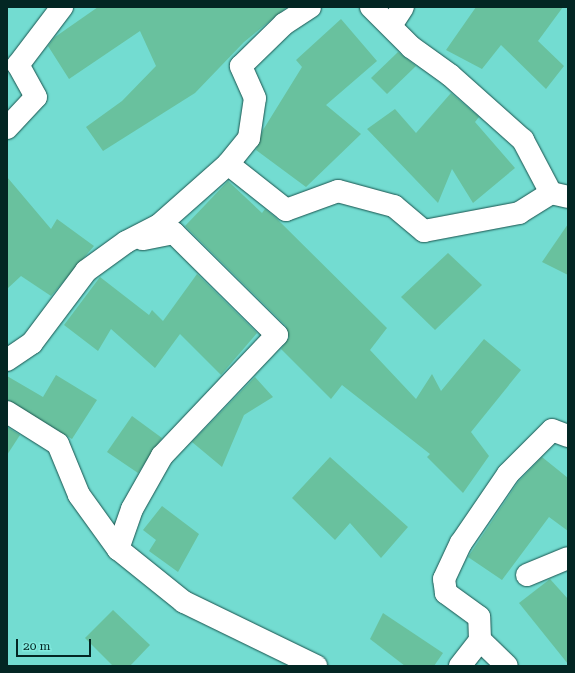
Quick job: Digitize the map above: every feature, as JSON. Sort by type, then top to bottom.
[{"type":"street","points":[[7,128],[36,97],[18,65],[62,7]]},
{"type":"street","points":[[7,360],[32,343],[86,270],[126,242],[158,226],[228,164],[249,138],[255,98],[241,66],[284,24],[310,7]]},
{"type":"street","points":[[228,164],[286,210],[338,191],[394,206],[424,232],[519,213],[559,195],[522,140],[450,75],[411,47],[397,16],[371,7]]},
{"type":"street","points":[[118,549],[132,509],[162,456],[276,335],[174,233],[126,242]]},
{"type":"street","points":[[7,412],[58,444],[79,495],[118,549],[184,602],[316,666]]},
{"type":"street","points":[[460,666],[480,640],[479,617],[446,593],[444,579],[461,543],[508,474],[552,430],[568,436]]},
{"type":"street","points":[[527,575],[568,558]]},
{"type":"street","points":[[480,640],[507,666]]},
{"type":"building","points":[[98,7],[287,7],[244,42],[195,93],[103,151],[86,127],[122,101],[156,66],[140,31],[69,79],[48,46],[55,37]]},
{"type":"building","points":[[476,7],[563,7],[538,41],[564,66],[546,89],[501,45],[482,69],[446,50]]},
{"type":"building","points":[[341,19],[377,61],[326,105],[361,134],[306,187],[256,150],[263,130],[302,67],[296,60]]},
{"type":"building","points":[[398,52],[416,66],[387,94],[371,78]]},
{"type":"building","points":[[451,93],[479,117],[475,122],[515,168],[473,203],[452,169],[438,203],[367,129],[395,109],[416,133]]},
{"type":"building","points":[[7,177],[51,229],[57,219],[94,246],[51,296],[21,276],[7,289]]},
{"type":"building","points":[[228,181],[262,213],[265,209],[275,217],[387,328],[370,350],[416,399],[432,374],[441,391],[484,339],[521,370],[471,432],[489,456],[463,493],[427,457],[430,454],[342,385],[331,399],[281,349],[289,338],[286,326],[185,226]]},
{"type":"building","points":[[568,224],[568,275],[542,262]]},
{"type":"building","points":[[448,253],[482,285],[435,330],[401,297]]},
{"type":"building","points":[[197,274],[257,333],[221,375],[180,334],[155,368],[111,329],[98,351],[64,325],[100,277],[149,315],[152,310],[163,321]]},
{"type":"building","points":[[56,375],[97,400],[72,439],[7,400],[7,376],[43,397]]},
{"type":"building","points":[[255,377],[273,397],[244,415],[222,467],[192,442]]},
{"type":"building","points":[[132,416],[162,438],[138,473],[107,452]]},
{"type":"building","points":[[7,427],[20,435],[7,455]]},
{"type":"building","points":[[330,457],[408,527],[381,558],[350,523],[335,540],[292,498]]},
{"type":"building","points":[[542,457],[568,478],[568,531],[549,517],[502,580],[468,557],[518,482]]},
{"type":"building","points":[[162,506],[199,534],[178,572],[149,551],[156,540],[143,530]]},
{"type":"building","points":[[550,579],[568,599],[568,664],[519,603]]},
{"type":"building","points":[[113,610],[150,645],[130,666],[113,666],[85,638]]},
{"type":"building","points":[[383,613],[443,653],[434,666],[405,666],[370,639]]}]
